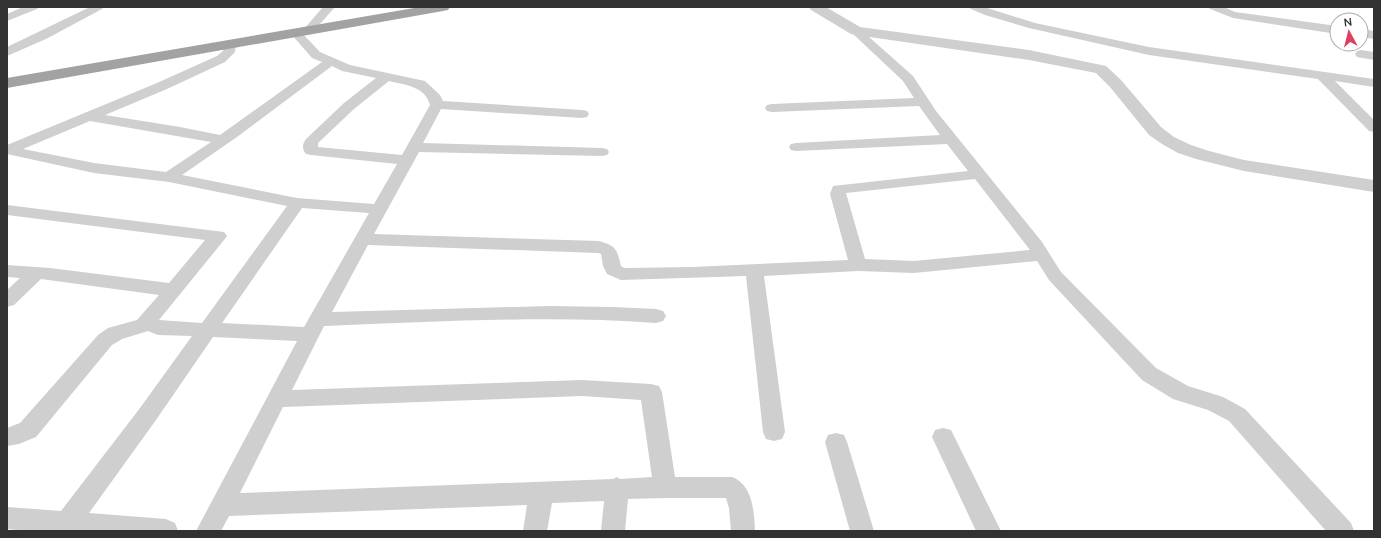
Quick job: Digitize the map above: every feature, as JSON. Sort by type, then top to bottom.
[{"type":"highway","points":[[7,83],[230,45],[418,7]]},
{"type":"highway","points":[[7,78],[443,7]]},
{"type":"street","points":[[7,18],[33,7]]},
{"type":"street","points":[[7,52],[98,7]]},
{"type":"street","points":[[208,531],[314,326],[437,105],[435,98],[420,84],[346,68],[316,55],[306,29],[329,7]]},
{"type":"street","points":[[816,7],[856,31],[908,79],[923,102],[951,139],[1042,254],[1055,276],[1149,374],[1181,393],[1215,403],[1237,415],[1342,531]]},
{"type":"street","points":[[975,7],[989,13],[1033,26],[1132,46],[1374,77]]},
{"type":"street","points":[[1214,7],[1233,15],[1329,29]]},
{"type":"street","points":[[856,31],[1029,55],[1101,69],[1110,77],[1156,131],[1182,148],[1202,155],[1256,168],[1374,186]]},
{"type":"street","points":[[7,150],[162,86],[221,59],[229,52],[230,45]]},
{"type":"street","points":[[1132,46],[1149,51],[1374,83]]},
{"type":"street","points":[[1361,54],[1374,56]]},
{"type":"street","points":[[169,177],[331,61]]},
{"type":"street","points":[[1321,75],[1374,128]]},
{"type":"street","points":[[386,77],[349,106],[311,142],[311,151],[410,154],[602,152]]},
{"type":"street","points":[[772,108],[923,102]]},
{"type":"street","points":[[437,105],[582,114]]},
{"type":"street","points":[[88,116],[222,140]]},
{"type":"street","points":[[796,147],[951,139]]},
{"type":"street","points":[[7,150],[94,168],[169,177],[297,203],[379,208]]},
{"type":"street","points":[[858,265],[838,194],[839,189],[979,174]]},
{"type":"street","points":[[67,523],[297,203]]},
{"type":"street","points":[[7,210],[218,236],[144,324],[136,329],[112,334],[105,340],[28,430],[19,435],[7,437]]},
{"type":"street","points":[[362,239],[599,247],[606,248],[609,252],[610,264],[613,270],[621,274],[692,273],[858,265],[914,267],[1042,254]]},
{"type":"street","points":[[754,270],[774,432]]},
{"type":"street","points":[[7,271],[173,290]]},
{"type":"street","points":[[7,300],[36,274]]},
{"type":"street","points":[[144,324],[149,324],[158,328],[207,330],[314,326],[550,312],[592,314],[620,313],[656,316]]},
{"type":"street","points":[[276,398],[582,388],[651,392],[665,487]]},
{"type":"street","points":[[943,437],[989,531]]},
{"type":"street","points":[[836,442],[862,531]]},
{"type":"street","points":[[222,505],[541,494],[617,488],[732,488],[738,494],[743,531]]},
{"type":"street","points":[[613,531],[617,488]]},
{"type":"street","points":[[535,531],[541,494]]},
{"type":"street","points":[[7,518],[166,531]]}]
